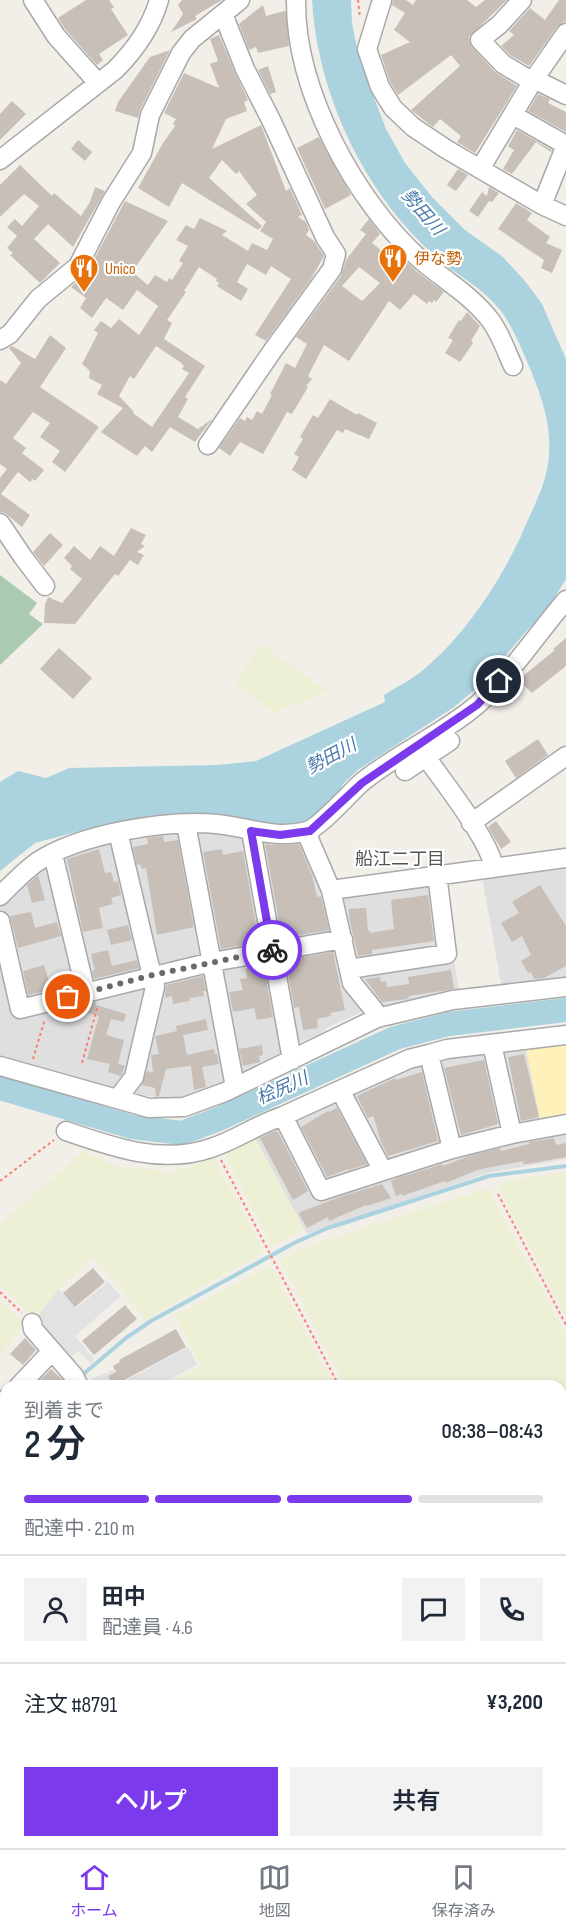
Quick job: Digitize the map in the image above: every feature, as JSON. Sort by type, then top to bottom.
[{"type":"street","points":[[33,0],[56,36],[98,83]]},
{"type":"street","points":[[0,160],[115,70],[138,44],[159,0]]},
{"type":"street","points":[[0,340],[10,334],[38,298],[78,266],[111,202],[142,153],[150,115],[181,52],[192,39],[240,0]]},
{"type":"street","points":[[296,0],[299,41],[305,64],[325,122],[348,168],[372,205],[399,237],[422,261],[462,291],[484,312],[498,333],[513,366]]},
{"type":"street","points":[[382,0],[367,49],[373,71],[387,101],[413,127],[542,206],[566,216]]},
{"type":"street","points":[[522,0],[499,25],[480,40],[502,64],[566,95]]},
{"type":"street","points":[[208,445],[332,268],[336,254],[325,237],[258,97],[222,14]]},
{"type":"street","points":[[480,169],[534,80],[566,33]]},
{"type":"street","points":[[513,115],[566,145],[542,206]]},
{"type":"street","points":[[0,523],[45,586]]},
{"type":"street","points":[[0,896],[25,871],[53,854],[87,839],[118,832],[186,824],[220,824],[280,835],[310,831],[362,783],[477,705],[564,607]]},
{"type":"street","points":[[405,771],[450,741]]},
{"type":"street","points":[[471,823],[566,756]]},
{"type":"street","points":[[426,757],[492,856],[494,867]]},
{"type":"street","points":[[186,824],[235,1087]]},
{"type":"street","points":[[251,831],[292,1060]]},
{"type":"street","points":[[310,831],[309,839],[331,890],[352,983],[374,1010],[376,1018]]},
{"type":"street","points":[[118,832],[155,987],[134,1077],[118,1098]]},
{"type":"street","points":[[53,854],[94,990]]},
{"type":"street","points":[[331,890],[566,858]]},
{"type":"street","points":[[349,969],[447,954],[437,874]]},
{"type":"street","points":[[0,921],[20,1009],[212,962],[343,939]]},
{"type":"street","points":[[0,1066],[153,1108],[184,1107],[235,1087],[376,1018],[453,1000],[566,987]]},
{"type":"street","points":[[66,1131],[124,1150],[157,1154],[185,1154],[209,1149],[399,1063],[447,1049],[566,1035]]},
{"type":"street","points":[[492,1044],[512,1134]]},
{"type":"street","points":[[429,1054],[452,1149]]},
{"type":"street","points":[[130,1083],[153,1108]]},
{"type":"street","points":[[340,1090],[383,1171]]},
{"type":"street","points":[[283,1116],[321,1191],[452,1149],[566,1124]]},
{"type":"street","points":[[32,1323],[33,1329],[75,1380]]},
{"type":"street","points":[[24,1380],[52,1351]]},
{"type":"path","points":[[82,1063],[94,990]]},
{"type":"path","points":[[29,1074],[50,1001]]},
{"type":"path","points":[[0,1181],[66,1131]]},
{"type":"path","points":[[219,1157],[336,1380]]},
{"type":"path","points":[[498,1194],[566,1325]]},
{"type":"path","points":[[0,1292],[32,1323]]},
{"type":"shaded area","points":[[181,830],[289,838],[306,843],[367,1010],[328,1027],[321,1034],[301,1042],[269,1063],[179,1101],[116,1091],[0,1060],[0,905],[40,868],[77,849],[116,838]]},
{"type":"shaded area","points":[[566,867],[566,978],[501,984],[482,877]]},
{"type":"shaded area","points":[[427,882],[434,889],[441,943],[454,961],[460,995],[382,1010],[358,981],[341,900],[346,893]]},
{"type":"shaded area","points":[[526,1048],[541,1124],[525,1128],[516,1121],[501,1057],[508,1050]]},
{"type":"shaded area","points":[[480,1053],[488,1060],[503,1122],[497,1130],[464,1140],[454,1134],[437,1066],[443,1058]]},
{"type":"shaded area","points":[[418,1065],[426,1069],[442,1139],[437,1147],[391,1162],[383,1159],[350,1101],[353,1093]]},
{"type":"shaded area","points":[[331,1103],[340,1107],[371,1161],[368,1169],[331,1182],[321,1179],[295,1129],[297,1119]]},
{"type":"shaded area","points":[[269,1126],[279,1130],[318,1202],[479,1149],[566,1130],[566,1159],[488,1173],[307,1234],[253,1134]]},
{"type":"shaded area","points":[[108,1282],[121,1296],[75,1336],[94,1359],[91,1363],[78,1351],[69,1358],[37,1317],[59,1289],[76,1308]]},
{"type":"shaded area","points":[[188,1347],[197,1365],[168,1380],[127,1380]]},
{"type":"shaded area","points":[[113,1370],[119,1380],[89,1380]]},
{"type":"green space","points":[[0,575],[37,603],[29,614],[43,624],[0,665]]},
{"type":"green space","points":[[261,644],[328,691],[274,713],[235,682]]},
{"type":"green space","points":[[253,1134],[304,1229],[272,1247],[223,1151]]},
{"type":"green space","points":[[83,1151],[119,1167],[159,1170],[167,1174],[214,1158],[264,1252],[182,1298],[147,1321],[94,1257],[59,1289],[37,1317],[33,1318],[0,1284],[0,1224]]},
{"type":"green space","points":[[566,1172],[566,1316],[497,1185],[506,1181]]},
{"type":"green space","points":[[488,1188],[566,1336],[566,1380],[342,1380],[280,1260],[305,1247]]},
{"type":"green space","points":[[270,1265],[331,1380],[174,1380],[201,1366],[175,1316]]},
{"type":"green space","points":[[0,1300],[25,1325],[0,1355]]},
{"type":"sand","points":[[566,1042],[566,1119],[541,1124],[526,1048]]},
{"type":"water","name":"勢田川","points":[[312,0],[351,0],[352,23],[359,58],[386,129],[405,163],[432,197],[465,230],[503,257],[542,304],[566,359],[566,579],[542,618],[528,629],[483,683],[454,707],[358,770],[343,784],[335,800],[310,822],[279,828],[157,817],[106,824],[35,843],[0,871],[0,782],[18,771],[46,778],[69,768],[218,765],[256,761],[385,702],[384,695],[418,674],[437,657],[479,609],[512,554],[541,490],[549,456],[547,423],[539,391],[516,337],[505,317],[489,298],[436,257],[410,231],[365,171],[339,117],[329,88],[315,30]]},
{"type":"building","points":[[86,0],[109,0],[114,7],[111,9],[128,35],[99,54],[103,60],[97,65],[58,18]]},
{"type":"building","points":[[182,0],[222,0],[195,16],[197,19],[171,32],[183,14],[178,5]]},
{"type":"building","points":[[393,0],[406,0],[413,5],[416,0],[467,0],[476,7],[485,0],[507,0],[469,37],[472,47],[495,72],[517,86],[475,153],[457,142],[461,136],[440,119],[433,127],[411,110],[460,66],[451,55],[398,95],[390,82],[381,55],[410,42],[394,30],[405,13],[392,5]]},
{"type":"building","points":[[559,0],[566,0],[566,21],[557,27],[529,66],[510,55],[501,46],[514,35],[509,31],[530,8],[545,20]]},
{"type":"building","points":[[263,5],[266,16],[286,12],[289,46],[258,53],[256,47],[249,50],[239,24]]},
{"type":"building","points":[[219,35],[248,100],[244,102],[247,111],[226,119],[212,149],[261,125],[286,191],[290,188],[302,215],[298,217],[306,222],[309,230],[306,235],[314,241],[324,256],[311,279],[266,341],[255,335],[291,279],[271,266],[266,275],[247,264],[237,282],[248,289],[241,301],[217,286],[219,283],[217,279],[199,267],[167,320],[172,323],[164,339],[205,366],[185,397],[188,399],[178,417],[198,429],[212,419],[195,442],[170,427],[152,452],[145,446],[137,456],[101,432],[123,408],[97,394],[102,385],[89,378],[90,371],[82,364],[98,333],[94,330],[101,321],[111,328],[119,319],[139,335],[158,306],[137,290],[123,310],[106,298],[92,318],[80,308],[86,298],[71,287],[88,271],[125,201],[168,221],[132,272],[148,285],[155,275],[167,282],[169,278],[172,280],[183,263],[179,261],[188,246],[176,240],[186,225],[194,229],[200,218],[227,231],[222,235],[248,251],[252,243],[267,250],[273,239],[260,231],[266,222],[246,204],[257,195],[239,171],[236,174],[222,160],[209,178],[262,226],[258,230],[182,183],[169,207],[138,188],[175,126],[173,124],[176,119],[164,113],[184,73],[219,88],[210,64],[218,61],[210,39]],"holes":[[[156,346],[184,366],[182,369],[189,373],[152,427],[133,413],[119,396],[130,376],[134,379]]]},
{"type":"building","points":[[170,50],[138,118],[115,111],[118,102],[150,57]]},
{"type":"building","points":[[268,66],[276,92],[270,94],[258,70]]},
{"type":"building","points":[[538,94],[550,99],[548,103],[566,112],[566,132],[528,111]]},
{"type":"building","points":[[12,101],[26,114],[0,140],[0,114]]},
{"type":"building","points":[[517,130],[552,150],[551,152],[536,142],[512,174],[503,169],[514,150],[508,146]]},
{"type":"building","points":[[319,137],[351,195],[325,209],[297,148]]},
{"type":"building","points":[[78,140],[92,152],[85,161],[71,149]]},
{"type":"building","points":[[20,165],[52,196],[54,193],[81,216],[90,202],[95,187],[105,191],[73,247],[48,224],[34,239],[60,263],[40,283],[10,255],[13,253],[7,248],[17,236],[7,227],[15,219],[22,226],[39,206],[24,194],[0,217],[0,185]]},
{"type":"building","points":[[458,169],[468,175],[456,191],[447,185]]},
{"type":"building","points":[[489,187],[499,193],[492,202],[489,201],[478,217],[469,211],[482,192],[487,196]]},
{"type":"building","points":[[516,203],[532,213],[527,220],[550,237],[546,243],[562,250],[552,273],[541,268],[544,260],[498,229]]},
{"type":"building","points":[[369,219],[380,234],[372,243],[389,257],[395,250],[415,270],[444,292],[436,302],[429,301],[427,304],[414,294],[400,310],[389,301],[349,361],[324,345],[308,376],[312,379],[306,386],[308,387],[292,414],[287,412],[263,454],[240,442],[230,456],[219,448],[240,418],[245,421],[247,417],[252,420],[257,411],[262,414],[286,363],[295,368],[307,344],[296,337],[341,276],[346,260],[366,234],[360,230]],"holes":[[[359,267],[380,283],[362,301],[342,286]]]},
{"type":"building","points":[[467,312],[480,326],[471,341],[473,343],[460,362],[445,353],[453,340],[448,338]]},
{"type":"building","points":[[50,335],[66,348],[40,387],[99,427],[65,472],[52,462],[60,451],[40,437],[50,423],[33,412],[13,438],[26,448],[22,453],[44,470],[35,481],[33,479],[30,482],[18,472],[1,494],[30,515],[22,527],[5,513],[0,512],[0,478],[7,469],[0,464],[0,380],[6,384],[21,363],[9,348],[12,346],[35,359]]},
{"type":"building","points":[[330,399],[357,415],[358,413],[377,423],[369,439],[345,429],[343,433],[337,430],[306,479],[292,470],[299,457],[294,454],[303,439],[300,437],[313,415],[318,418]]},
{"type":"building","points":[[131,528],[146,535],[141,544],[145,546],[137,552],[144,555],[138,565],[130,560],[118,576],[115,574],[75,624],[44,623],[45,604],[48,597],[62,603],[82,579],[70,569],[72,566],[64,558],[74,546],[90,560],[100,546],[114,556]]},
{"type":"building","points":[[50,533],[63,545],[44,566],[33,552]]},
{"type":"building","points":[[566,638],[566,666],[532,693],[518,680]]},
{"type":"building","points":[[59,648],[92,678],[73,699],[40,669]]},
{"type":"building","points":[[538,739],[548,755],[516,778],[505,761]]},
{"type":"building","points":[[496,821],[511,842],[501,849],[488,827]]},
{"type":"building","points":[[163,836],[164,842],[178,840],[194,927],[157,935],[146,868],[142,869],[140,864],[137,865],[133,847],[148,844],[147,838]]},
{"type":"building","points":[[265,844],[299,844],[312,875],[317,897],[321,896],[329,930],[282,938]]},
{"type":"building","points":[[99,849],[105,873],[111,872],[114,882],[118,881],[121,895],[111,898],[113,904],[99,908],[103,928],[83,932],[67,859]]},
{"type":"building","points":[[222,849],[223,855],[243,851],[259,942],[221,949],[203,852]]},
{"type":"building","points":[[38,875],[45,900],[32,903],[27,885]]},
{"type":"building","points":[[540,885],[566,926],[566,966],[544,978],[535,979],[530,972],[528,973],[521,961],[531,955],[522,936],[512,942],[501,923],[519,913],[512,902]]},
{"type":"building","points":[[428,895],[434,941],[372,950],[372,954],[358,956],[349,909],[366,908],[370,933],[394,929],[391,900]]},
{"type":"building","points":[[31,912],[35,928],[57,922],[61,936],[18,948],[10,916]]},
{"type":"building","points":[[128,925],[132,940],[111,945],[107,930]]},
{"type":"building","points":[[108,950],[112,966],[137,960],[139,968],[94,979],[92,970],[95,970],[91,954]]},
{"type":"building","points":[[333,952],[345,1010],[317,1019],[318,1028],[303,1030],[299,1007],[294,1008],[286,960]]},
{"type":"building","points":[[263,964],[273,1017],[257,1020],[254,1008],[233,1012],[229,992],[243,990],[240,979],[247,978],[246,968]]},
{"type":"building","points":[[44,965],[49,981],[70,976],[72,985],[28,995],[23,971]]},
{"type":"building","points":[[451,970],[454,989],[382,1002],[365,979],[380,977],[381,982],[386,981],[387,987],[409,984],[408,977]]},
{"type":"building","points":[[203,976],[206,991],[203,991],[204,996],[173,1004],[172,996],[165,998],[166,985]]},
{"type":"building","points":[[95,1002],[96,1005],[126,1014],[124,1022],[111,1019],[106,1035],[124,1040],[118,1064],[125,1066],[121,1076],[108,1072],[110,1064],[87,1059],[99,1016],[82,1012],[84,1005]]},
{"type":"building","points":[[206,1019],[208,1030],[183,1035],[187,1055],[214,1049],[217,1054],[219,1064],[202,1067],[206,1087],[194,1090],[191,1066],[166,1069],[159,1096],[156,1097],[155,1088],[142,1085],[147,1071],[153,1073],[151,1055],[159,1054],[155,1036],[177,1031],[176,1026]]},
{"type":"building","points":[[262,1045],[263,1055],[259,1056],[260,1062],[243,1066],[239,1049]]},
{"type":"building","points":[[524,1054],[539,1117],[521,1121],[508,1057]]},
{"type":"building","points":[[484,1060],[498,1124],[461,1135],[444,1068]]},
{"type":"building","points":[[422,1072],[438,1141],[388,1156],[373,1116],[368,1118],[357,1096],[395,1078],[396,1080]]},
{"type":"building","points":[[337,1108],[367,1164],[327,1177],[301,1127]]},
{"type":"building","points":[[275,1131],[278,1132],[308,1191],[293,1200],[260,1138]]},
{"type":"building","points":[[554,1138],[556,1145],[566,1143],[566,1157],[527,1164],[523,1164],[523,1161],[477,1170],[446,1183],[445,1181],[402,1196],[402,1194],[396,1196],[391,1181],[469,1156]]},
{"type":"building","points":[[382,1184],[391,1198],[366,1205],[329,1221],[328,1217],[307,1228],[299,1214],[342,1196]]},
{"type":"building","points":[[93,1268],[105,1282],[75,1307],[63,1293]]},
{"type":"building","points":[[125,1305],[137,1319],[94,1355],[82,1341]]},
{"type":"building","points":[[176,1329],[186,1347],[124,1380],[110,1380],[108,1376],[116,1372],[113,1366],[120,1362],[119,1360]]},
{"type":"building","points":[[25,1338],[36,1350],[23,1365],[10,1354]]},
{"type":"building","points":[[51,1369],[63,1380],[40,1380]]},
{"type":"waterway","name":"桧尻川","points":[[0,1088],[132,1127],[182,1133],[221,1118],[395,1038],[449,1024],[566,1010]]},
{"type":"waterway","points":[[81,1376],[126,1338],[151,1321],[296,1242],[328,1228],[489,1176],[566,1166]]},
{"type":"way so far","points":[[68,997],[153,975],[273,952],[272,950]]},
{"type":"place","name":"伊な勢","points":[[393,284]]},
{"type":"place","name":"Unico","points":[[84,294]]},
{"type":"district","name":"船江二丁目","points":[[400,859]]},
{"type":"route","points":[[272,950],[251,831],[280,835],[310,831],[362,783],[477,705],[499,681]]}]
